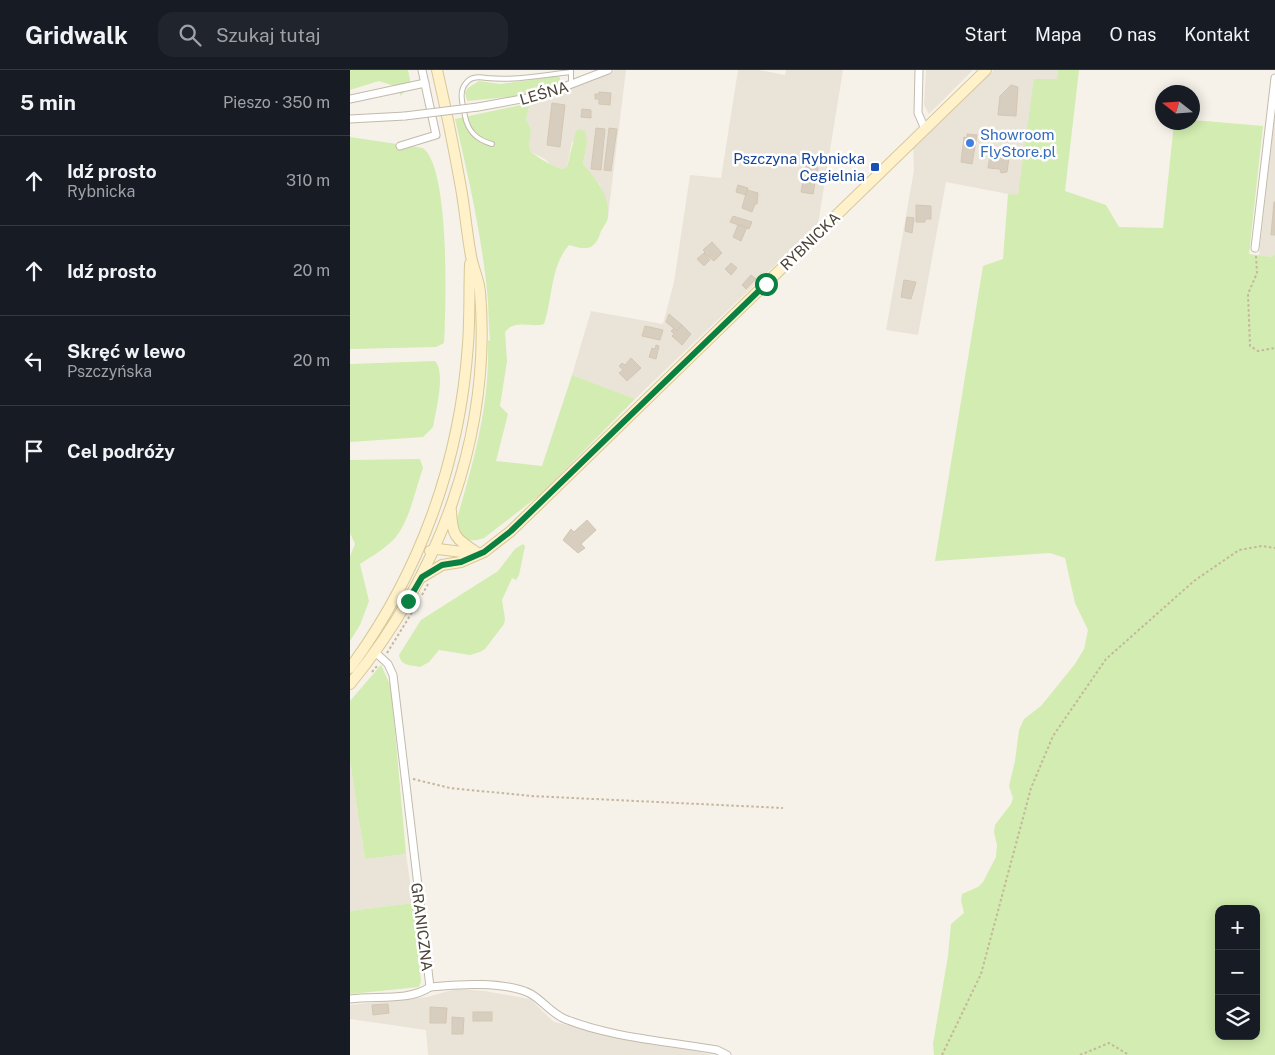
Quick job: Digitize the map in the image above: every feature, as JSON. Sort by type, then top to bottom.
[{"type":"main road","points":[[350,684],[375,652],[422,577],[451,507],[471,434],[480,365],[480,290],[471,256],[459,177],[437,70]]},
{"type":"main road","name":"RYBNICKA","points":[[422,577],[437,566],[451,562],[461,562],[490,549],[511,531],[986,70]]},
{"type":"main road","points":[[350,668],[389,609],[414,560],[430,523],[450,463],[462,401],[468,344],[471,256]]},
{"type":"main road","points":[[451,507],[452,530],[456,537],[479,554]]},
{"type":"main road","points":[[430,523],[430,539],[434,550],[439,557],[451,562]]},
{"type":"main road","points":[[414,560],[426,552],[434,550],[479,554]]},
{"type":"street","points":[[400,146],[436,135],[422,70]]},
{"type":"street","name":"LEŚNA","points":[[350,119],[405,116],[517,101],[571,85],[608,70]]},
{"type":"street","points":[[919,70],[918,113],[925,129]]},
{"type":"street","points":[[1255,248],[1270,107],[1275,78]]},
{"type":"street","points":[[350,99],[425,83]]},
{"type":"street","name":"GRANICZNA","points":[[375,652],[391,668],[430,987],[463,984],[518,989],[531,994],[563,1019],[609,1032],[717,1050],[727,1055]]},
{"type":"street","points":[[350,999],[410,994],[422,992],[430,987]]},
{"type":"lane","points":[[492,144],[477,138],[466,121],[461,96],[466,82],[472,78],[481,77],[507,80],[571,71],[571,85]]},
{"type":"path","points":[[1255,248],[1257,273],[1248,294],[1250,346],[1258,351],[1275,348]]},
{"type":"path","points":[[942,1055],[981,974],[1030,788],[1053,736],[1106,659],[1194,581],[1239,550],[1262,546],[1275,548]]},
{"type":"path","points":[[404,776],[450,788],[531,796],[783,808]]},
{"type":"path","points":[[1080,1055],[1109,1043],[1129,1055]]},
{"type":"shaded area","points":[[615,70],[626,70],[608,216],[600,185],[583,164],[587,142],[572,141],[567,167],[562,169],[552,166],[545,159],[531,152],[529,147],[531,129],[526,119],[530,103]]},
{"type":"shaded area","points":[[738,70],[759,70],[785,75],[786,70],[843,70],[818,224],[635,399],[572,375],[591,311],[663,324],[674,282],[690,175],[721,178]]},
{"type":"shaded area","points":[[926,70],[973,70],[929,114],[924,105]]},
{"type":"shaded area","points":[[994,70],[1058,70],[1057,79],[1018,196],[946,182],[918,335],[886,330],[914,170],[913,148]]},
{"type":"shaded area","points":[[1275,111],[1275,254],[1271,257],[1259,256]]},
{"type":"shaded area","points":[[350,761],[365,859],[406,854],[413,903],[350,911]]},
{"type":"shaded area","points":[[456,989],[485,991],[530,999],[554,1022],[714,1055],[428,1055],[426,1030],[350,1019],[350,1005],[427,997]]},
{"type":"green space","points":[[350,70],[408,70],[411,85],[400,96],[400,88],[379,81],[350,90]]},
{"type":"green space","points":[[1058,70],[1079,70],[1065,191],[1106,205],[1119,227],[1163,228],[1173,130],[1200,130],[1200,121],[1263,126],[1249,254],[1271,257],[1275,254],[1275,1055],[934,1055],[933,1044],[948,956],[951,924],[964,913],[961,900],[962,894],[978,887],[983,882],[996,857],[995,825],[1011,804],[1013,798],[1009,786],[1015,761],[1019,730],[1024,719],[1041,706],[1075,664],[1084,649],[1088,630],[1075,603],[1065,558],[1050,553],[935,561],[983,266],[1003,259],[1008,194],[1018,195],[1034,79],[1057,79]]},
{"type":"green space","points":[[559,76],[562,85],[519,96],[467,101],[465,92],[479,81],[500,84]]},
{"type":"green space","points":[[530,103],[526,119],[531,129],[529,147],[531,152],[542,160],[562,169],[567,167],[576,131],[580,129],[585,131],[587,142],[583,164],[597,181],[604,194],[607,201],[608,216],[595,244],[588,248],[569,245],[563,254],[555,273],[544,324],[513,326],[505,332],[507,361],[500,406],[508,414],[496,461],[542,466],[572,375],[635,399],[541,494],[484,538],[470,540],[457,533],[456,522],[480,433],[488,365],[488,341],[490,340],[488,296],[478,225],[455,119]]},
{"type":"green space","points":[[350,137],[423,148],[432,161],[438,182],[442,209],[445,271],[444,343],[436,347],[350,349]]},
{"type":"green space","points":[[435,361],[440,374],[438,402],[433,427],[423,437],[350,442],[350,364]]},
{"type":"green space","points":[[420,459],[423,468],[405,523],[387,546],[360,564],[369,601],[360,625],[350,641],[350,556],[355,544],[350,533],[350,460]]},
{"type":"green space","points":[[523,544],[525,546],[519,575],[516,580],[512,578],[502,600],[504,624],[485,649],[470,655],[439,650],[429,662],[420,667],[406,664],[400,659],[399,655],[421,620],[498,571],[515,549]]},
{"type":"green space","points":[[381,665],[391,687],[406,854],[365,859],[350,761],[350,701]]},
{"type":"green space","points":[[413,903],[421,981],[419,987],[350,994],[350,911]]},
{"type":"building","points":[[1011,85],[1018,87],[1016,116],[998,115],[1000,96]]},
{"type":"building","points":[[599,92],[611,93],[610,105],[599,104],[599,99],[595,99],[595,94],[599,94]]},
{"type":"building","points":[[552,103],[565,105],[560,147],[547,145]]},
{"type":"building","points":[[582,109],[591,110],[591,118],[581,117]]},
{"type":"building","points":[[596,128],[605,129],[601,170],[591,169]]},
{"type":"building","points":[[609,128],[617,129],[611,171],[604,170]]},
{"type":"building","points":[[967,134],[977,135],[972,164],[961,162],[964,137],[967,138]]},
{"type":"building","points":[[990,156],[1009,158],[1007,172],[1001,173],[1000,169],[988,168]]},
{"type":"building","points":[[806,165],[818,168],[813,194],[801,192]]},
{"type":"building","points":[[738,185],[748,188],[746,195],[736,192]]},
{"type":"building","points":[[747,190],[758,193],[757,204],[755,204],[752,212],[742,208]]},
{"type":"building","points":[[1274,202],[1275,235],[1271,235]]},
{"type":"building","points":[[916,205],[931,206],[931,219],[925,219],[925,222],[916,222]]},
{"type":"building","points":[[733,216],[752,222],[749,229],[730,222]]},
{"type":"building","points":[[907,217],[914,218],[912,233],[905,231]]},
{"type":"building","points":[[738,225],[747,227],[741,241],[733,237]]},
{"type":"building","points":[[712,242],[722,253],[714,261],[703,250]]},
{"type":"building","points":[[704,253],[710,260],[704,266],[697,259]]},
{"type":"building","points":[[731,263],[737,268],[731,275],[725,269]]},
{"type":"building","points":[[751,275],[756,279],[746,289],[742,285]]},
{"type":"building","points":[[904,280],[916,282],[911,299],[901,297]]},
{"type":"building","points":[[669,314],[682,325],[677,331],[666,322]]},
{"type":"building","points":[[682,325],[691,334],[682,345],[672,336],[674,334],[671,331],[674,328],[677,331]]},
{"type":"building","points":[[645,326],[663,330],[660,340],[642,336]]},
{"type":"building","points":[[656,345],[659,346],[656,359],[649,357],[652,348],[655,349]]},
{"type":"building","points":[[631,358],[641,368],[627,381],[619,373],[623,370],[619,366],[622,363],[625,365]]},
{"type":"building","points":[[587,520],[596,530],[581,544],[585,548],[578,553],[563,540],[571,529],[574,532]]},
{"type":"building","points":[[388,1004],[389,1013],[373,1015],[372,1005]]},
{"type":"building","points":[[430,1007],[447,1008],[446,1023],[430,1023]]},
{"type":"building","points":[[473,1012],[492,1012],[492,1021],[473,1021]]},
{"type":"building","points":[[452,1017],[464,1018],[463,1034],[452,1034]]},
{"type":"place","name":"Showroom FlyStore.pl","points":[[970,143]]},
{"type":"place","name":"Pszczyna Rybnicka Cegielnia","points":[[875,167]]},
{"type":"route","points":[[408,601],[422,577],[437,566],[451,562],[461,562],[497,544],[766,284]]}]
